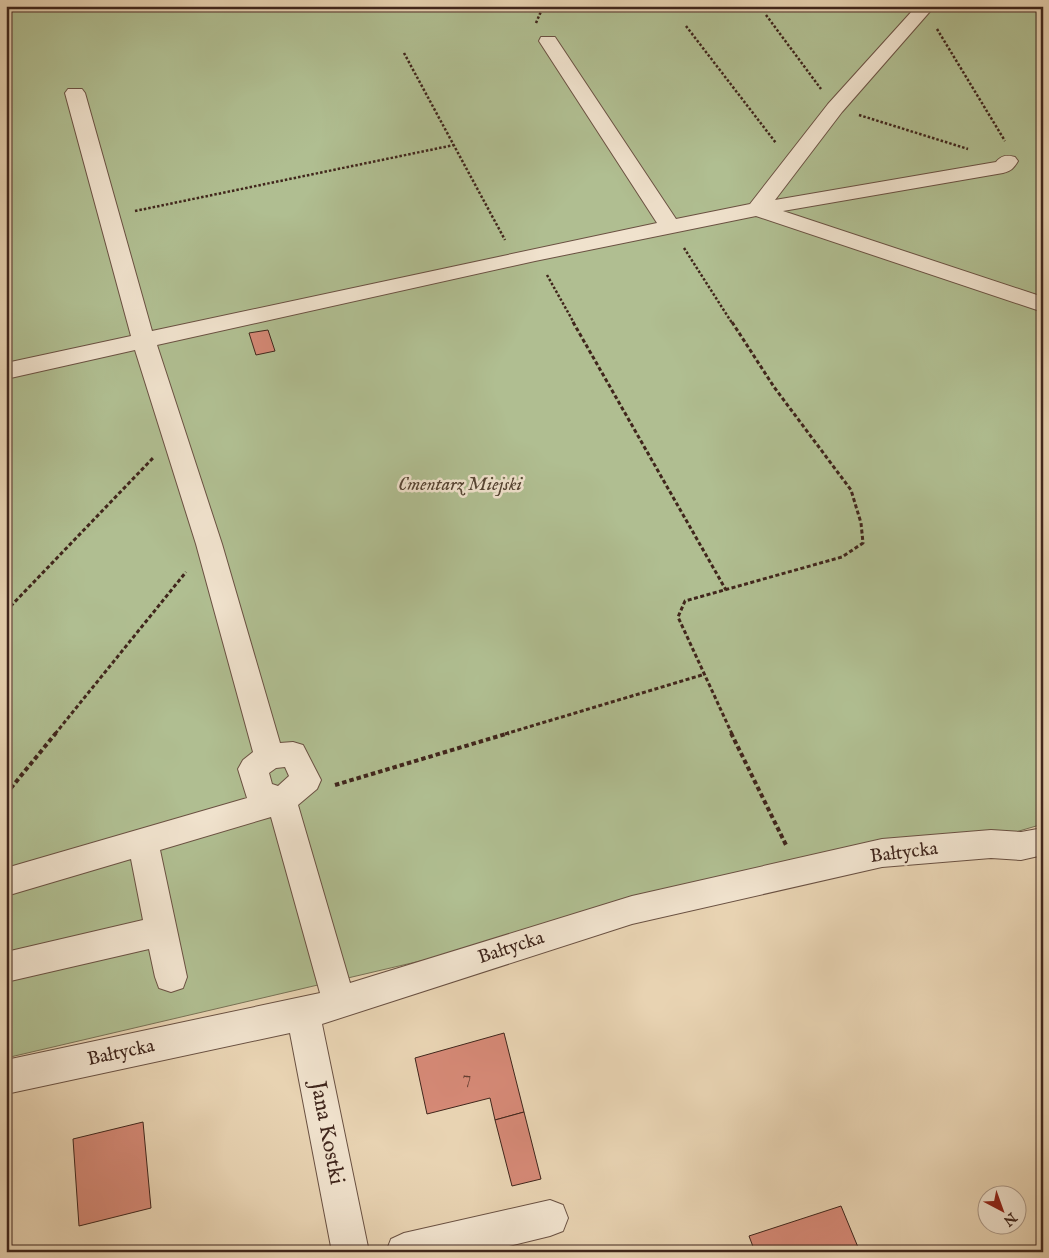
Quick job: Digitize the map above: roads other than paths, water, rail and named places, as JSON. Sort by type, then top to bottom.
[{"type":"street","points":[[757,209],[836,108],[921,7]]},
{"type":"street","points":[[548,41],[670,226]]},
{"type":"street","points":[[6,882],[282,801],[306,780],[293,754],[269,756],[209,544],[144,342],[75,93]]},
{"type":"street","points":[[6,371],[144,342],[525,256],[757,209],[1003,167],[1008,161]]},
{"type":"street","points":[[757,209],[1043,305]]},
{"type":"street","points":[[282,801],[339,1003]]},
{"type":"street","points":[[143,842],[171,977]]},
{"type":"street","name":"Bałtycka","points":[[6,1078],[303,1014],[632,910],[800,871],[882,853],[990,844],[1035,849]]},
{"type":"street","points":[[6,967],[161,931]]},
{"type":"street","name":"Jana Kostki","points":[[303,1014],[352,1252]]},
{"type":"street","points":[[404,1252],[550,1218]]},
{"type":"park label","name":"Cmentarz Miejski","points":[[460,485]]}]
